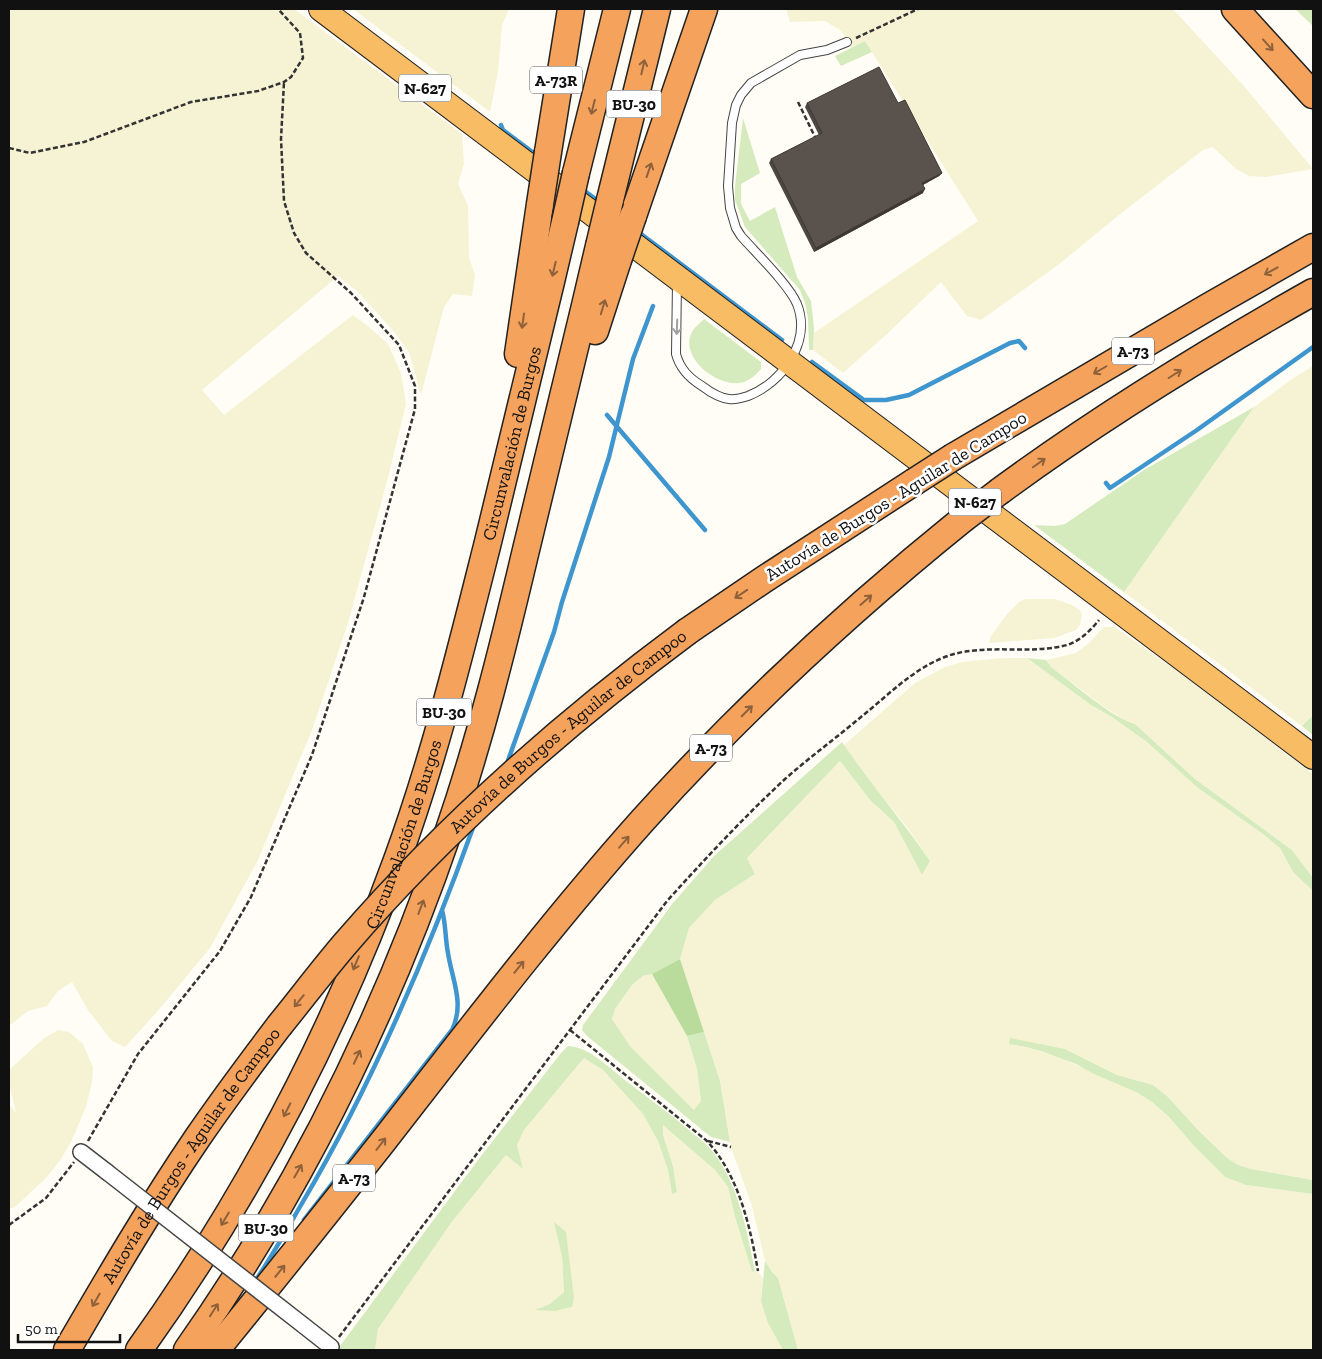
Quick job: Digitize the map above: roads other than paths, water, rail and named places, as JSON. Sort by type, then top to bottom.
[{"type":"highway","name":"N-627","points":[[321,9],[1313,757]]},
{"type":"highway","name":"A-73R","points":[[548,152],[565,9]]},
{"type":"highway","points":[[548,152],[570,9]]},
{"type":"highway","name":"Circunvalación de Burgos","points":[[139,1350],[181,1290],[236,1201],[300,1084],[330,1022],[397,861],[419,798],[458,662],[616,9]]},
{"type":"highway","name":"BU-30","points":[[187,1350],[231,1285],[269,1223],[351,1070],[383,1000],[416,920],[449,830],[472,757],[608,254],[610,200],[657,9]]},
{"type":"highway","points":[[608,254],[633,216],[704,9]]},
{"type":"highway","points":[[1235,9],[1313,95]]},
{"type":"highway","name":"BU-30","points":[[419,798],[504,424],[520,340],[548,152]]},
{"type":"highway","name":"Autovía de Burgos - Aguilar de Campoo","points":[[67,1350],[165,1186],[213,1115],[278,1026],[368,918],[466,818],[568,725],[688,631],[770,575],[914,482],[1208,307],[1313,248]]},
{"type":"highway","name":"A-73","points":[[216,1350],[532,951],[643,820],[714,745],[836,627],[963,519],[1078,436],[1222,344],[1313,292]]},
{"type":"street","points":[[81,1152],[331,1347]]},
{"type":"lane","points":[[677,278],[676,354],[684,372],[695,382],[719,397],[731,400],[756,392],[776,379],[790,363],[800,326],[796,304],[790,292],[736,228],[730,208],[728,186],[732,123],[736,105],[741,95],[751,83],[800,55],[827,50],[847,42]]},
{"type":"waterway","points":[[501,125],[503,130],[539,157]]},
{"type":"waterway","points":[[582,189],[601,203]]},
{"type":"waterway","points":[[637,231],[782,340]]},
{"type":"waterway","points":[[506,766],[554,632],[609,457],[633,359],[653,306]]},
{"type":"waterway","points":[[812,362],[864,400],[886,400],[909,395],[1010,343],[1019,341],[1025,348]]},
{"type":"waterway","points":[[1106,483],[1110,488],[1197,430],[1313,347]]},
{"type":"waterway","points":[[607,415],[705,530]]},
{"type":"waterway","points":[[254,1283],[327,1160],[375,1067],[437,923],[474,825]]},
{"type":"waterway","points":[[304,1220],[452,1030],[456,1020],[458,1001],[442,910]]}]
